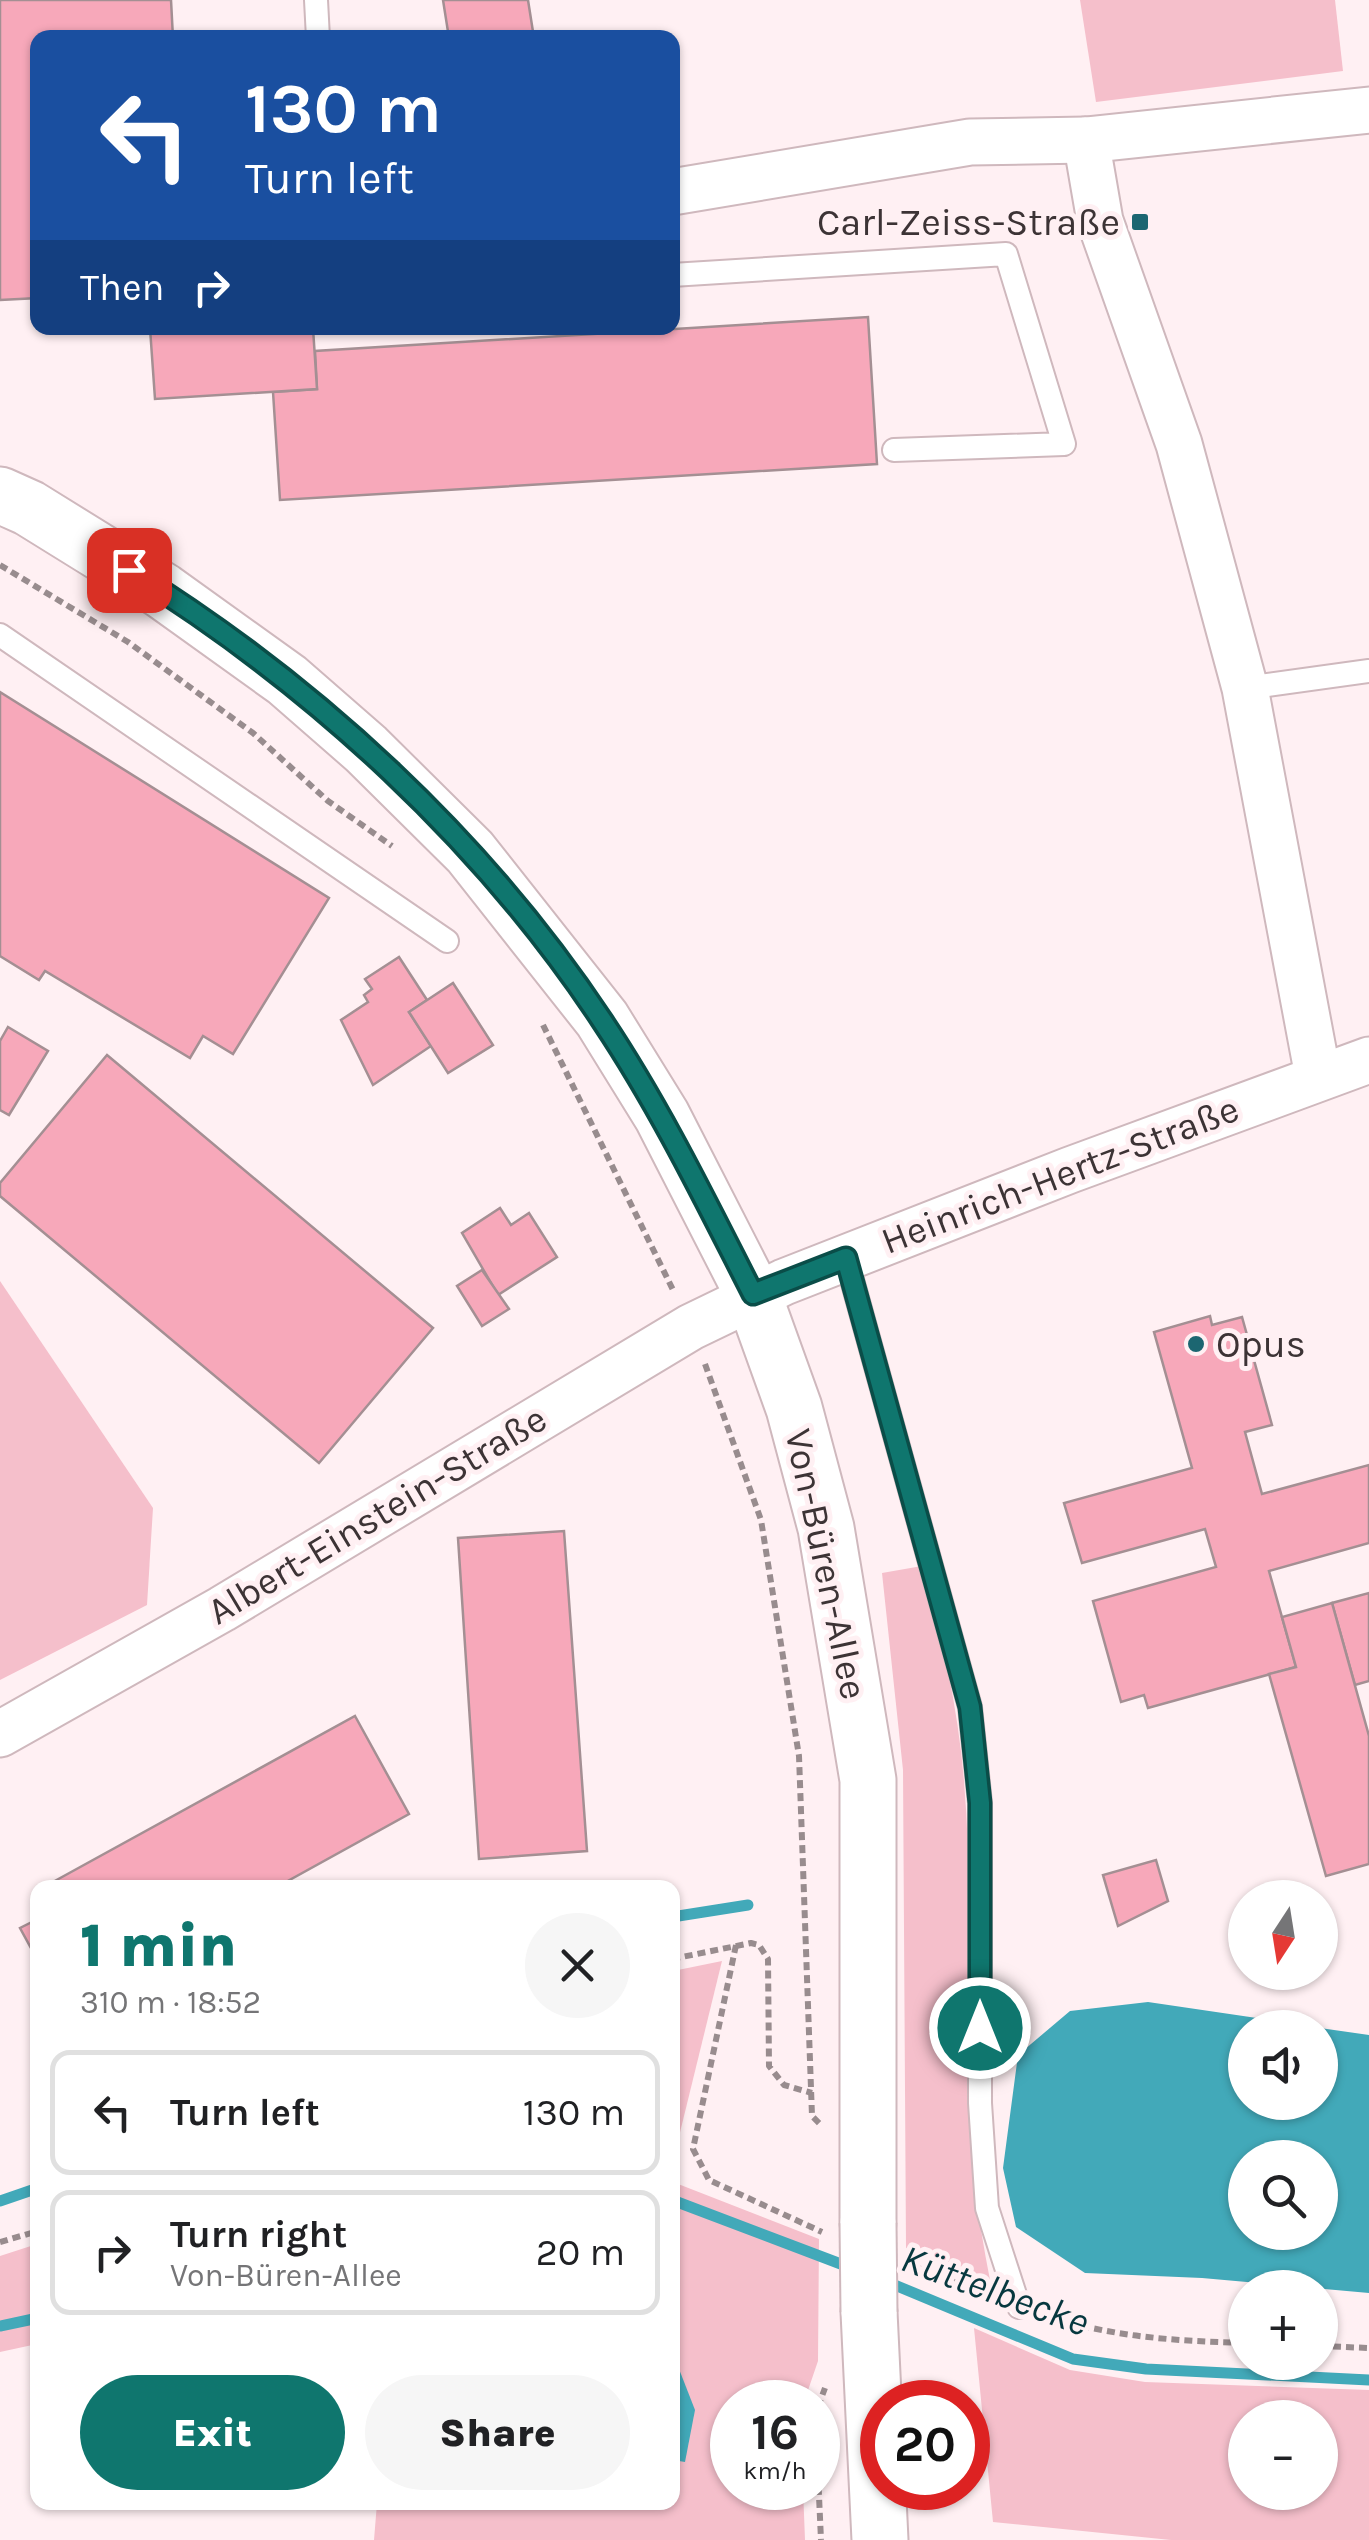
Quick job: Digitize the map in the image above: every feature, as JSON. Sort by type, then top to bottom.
[{"type":"street","points":[[680,191],[970,142],[1086,140],[1369,110]]},
{"type":"street","points":[[1086,140],[1100,221],[1179,444],[1245,688],[1318,1076]]},
{"type":"street","name":"Von-Büren-Allee","points":[[0,495],[28,508],[163,591],[287,680],[366,748],[470,852],[602,1020],[662,1116],[753,1294],[794,1408],[826,1528],[868,1780],[869,2312],[880,2540]]},
{"type":"street","name":"Heinrich-Hertz-Straße","points":[[753,1294],[1318,1076],[1369,1060]]},
{"type":"street","name":"Albert-Einstein-Straße","points":[[0,1734],[222,1609],[753,1294]]},
{"type":"lane","points":[[316,0],[318,30]]},
{"type":"lane","points":[[680,274],[1006,254],[1064,444],[894,450]]},
{"type":"lane","points":[[0,635],[447,941]]},
{"type":"lane","points":[[1245,688],[1369,671]]},
{"type":"lane","points":[[846,1258],[970,1707],[980,1803],[980,2103],[987,2208],[1019,2307]]},
{"type":"path","points":[[692,1327],[760,1520],[799,1756],[812,2116],[830,2133]]},
{"type":"path","points":[[680,1956],[736,1945],[759,1945],[768,1959],[769,2066],[784,2085],[812,2093]]},
{"type":"path","points":[[0,2242],[30,2233]]},
{"type":"path","points":[[1338,2347],[1369,2348]]},
{"type":"path","points":[[820,2510],[821,2540]]},
{"type":"shaded area","points":[[1080,0],[1335,0],[1343,71],[1096,102]]},
{"type":"shaded area","points":[[0,1281],[153,1508],[147,1605],[0,1680]]},
{"type":"shaded area","points":[[922,1566],[948,1672],[964,1781],[969,1898],[969,2116],[990,2280],[906,2248],[903,1770],[882,1573]]},
{"type":"shaded area","points":[[722,1961],[680,2132],[680,1970]]},
{"type":"shaded area","points":[[680,2185],[819,2239],[818,2361],[812,2380],[710,2380],[710,2510],[804,2510],[805,2540],[374,2540],[376,2510],[680,2510]]},
{"type":"shaded area","points":[[30,2246],[30,2346],[0,2352],[0,2256]]},
{"type":"shaded area","points":[[974,2328],[1070,2370],[1145,2382],[1369,2390],[1369,2540],[1171,2540],[993,2522],[990,2380],[979,2380]]},
{"type":"water","points":[[1148,2002],[1228,2014],[1228,2120],[1338,2120],[1338,2031],[1369,2035],[1369,2293],[1338,2290],[1338,2270],[1228,2270],[1228,2280],[1085,2273],[1016,2227],[1003,2168],[1018,2055],[1070,2011]]},
{"type":"water","points":[[680,2372],[695,2410],[685,2462],[680,2461]]},
{"type":"building","points":[[0,0],[171,0],[173,30],[30,30],[30,298],[0,300]]},
{"type":"building","points":[[443,0],[528,0],[533,30],[448,30]]},
{"type":"building","points":[[868,317],[877,464],[280,500],[273,392],[317,389],[315,351],[575,335],[680,335],[680,329]]},
{"type":"building","points":[[150,335],[313,335],[317,389],[155,399]]},
{"type":"building","points":[[0,692],[329,898],[233,1054],[203,1036],[190,1058],[45,971],[39,980],[0,956]]},
{"type":"building","points":[[399,957],[427,1000],[409,1012],[431,1046],[373,1085],[341,1020],[368,1002],[364,995],[372,989],[365,979]]},
{"type":"building","points":[[453,983],[493,1045],[448,1073],[409,1012]]},
{"type":"building","points":[[8,1027],[48,1051],[9,1115],[0,1110],[0,1041]]},
{"type":"building","points":[[107,1055],[433,1328],[319,1463],[0,1196],[0,1183]]},
{"type":"building","points":[[500,1208],[511,1225],[529,1213],[557,1257],[498,1295],[462,1233]]},
{"type":"building","points":[[482,1270],[509,1309],[482,1326],[457,1286]]},
{"type":"building","points":[[1210,1316],[1212,1325],[1242,1317],[1272,1425],[1245,1432],[1262,1494],[1369,1465],[1369,1543],[1269,1571],[1296,1667],[1148,1708],[1144,1695],[1121,1702],[1093,1601],[1216,1567],[1205,1529],[1082,1563],[1064,1503],[1192,1468],[1154,1332]]},
{"type":"building","points":[[564,1531],[587,1851],[479,1859],[458,1538]]},
{"type":"building","points":[[1369,1593],[1369,1681],[1355,1685],[1332,1603]]},
{"type":"building","points":[[1332,1603],[1369,1736],[1369,1864],[1326,1876],[1269,1674],[1296,1667],[1282,1617]]},
{"type":"building","points":[[355,1716],[409,1814],[289,1880],[57,1880]]},
{"type":"building","points":[[1156,1860],[1168,1901],[1118,1926],[1103,1875]]},
{"type":"building","points":[[30,1923],[30,1946],[20,1928]]},
{"type":"waterway","points":[[680,1916],[748,1905]]},
{"type":"waterway","points":[[0,2201],[30,2191]]},
{"type":"waterway","name":"Küttelbecke","points":[[680,2203],[854,2269]]},
{"type":"waterway","name":"Küttelbecke","points":[[885,2281],[1073,2359],[1146,2369],[1369,2380]]},
{"type":"waterway","name":"Küttelbecke","points":[[0,2326],[30,2320]]},
{"type":"place","name":"Carl-Zeiss-Straße","points":[[1140,222]]},
{"type":"place","name":"Opus","points":[[1196,1344]]},
{"type":"route","points":[[129,570],[287,680],[366,748],[470,852],[602,1020],[662,1116],[753,1294],[846,1258],[970,1707],[980,1803],[980,2028]]}]
